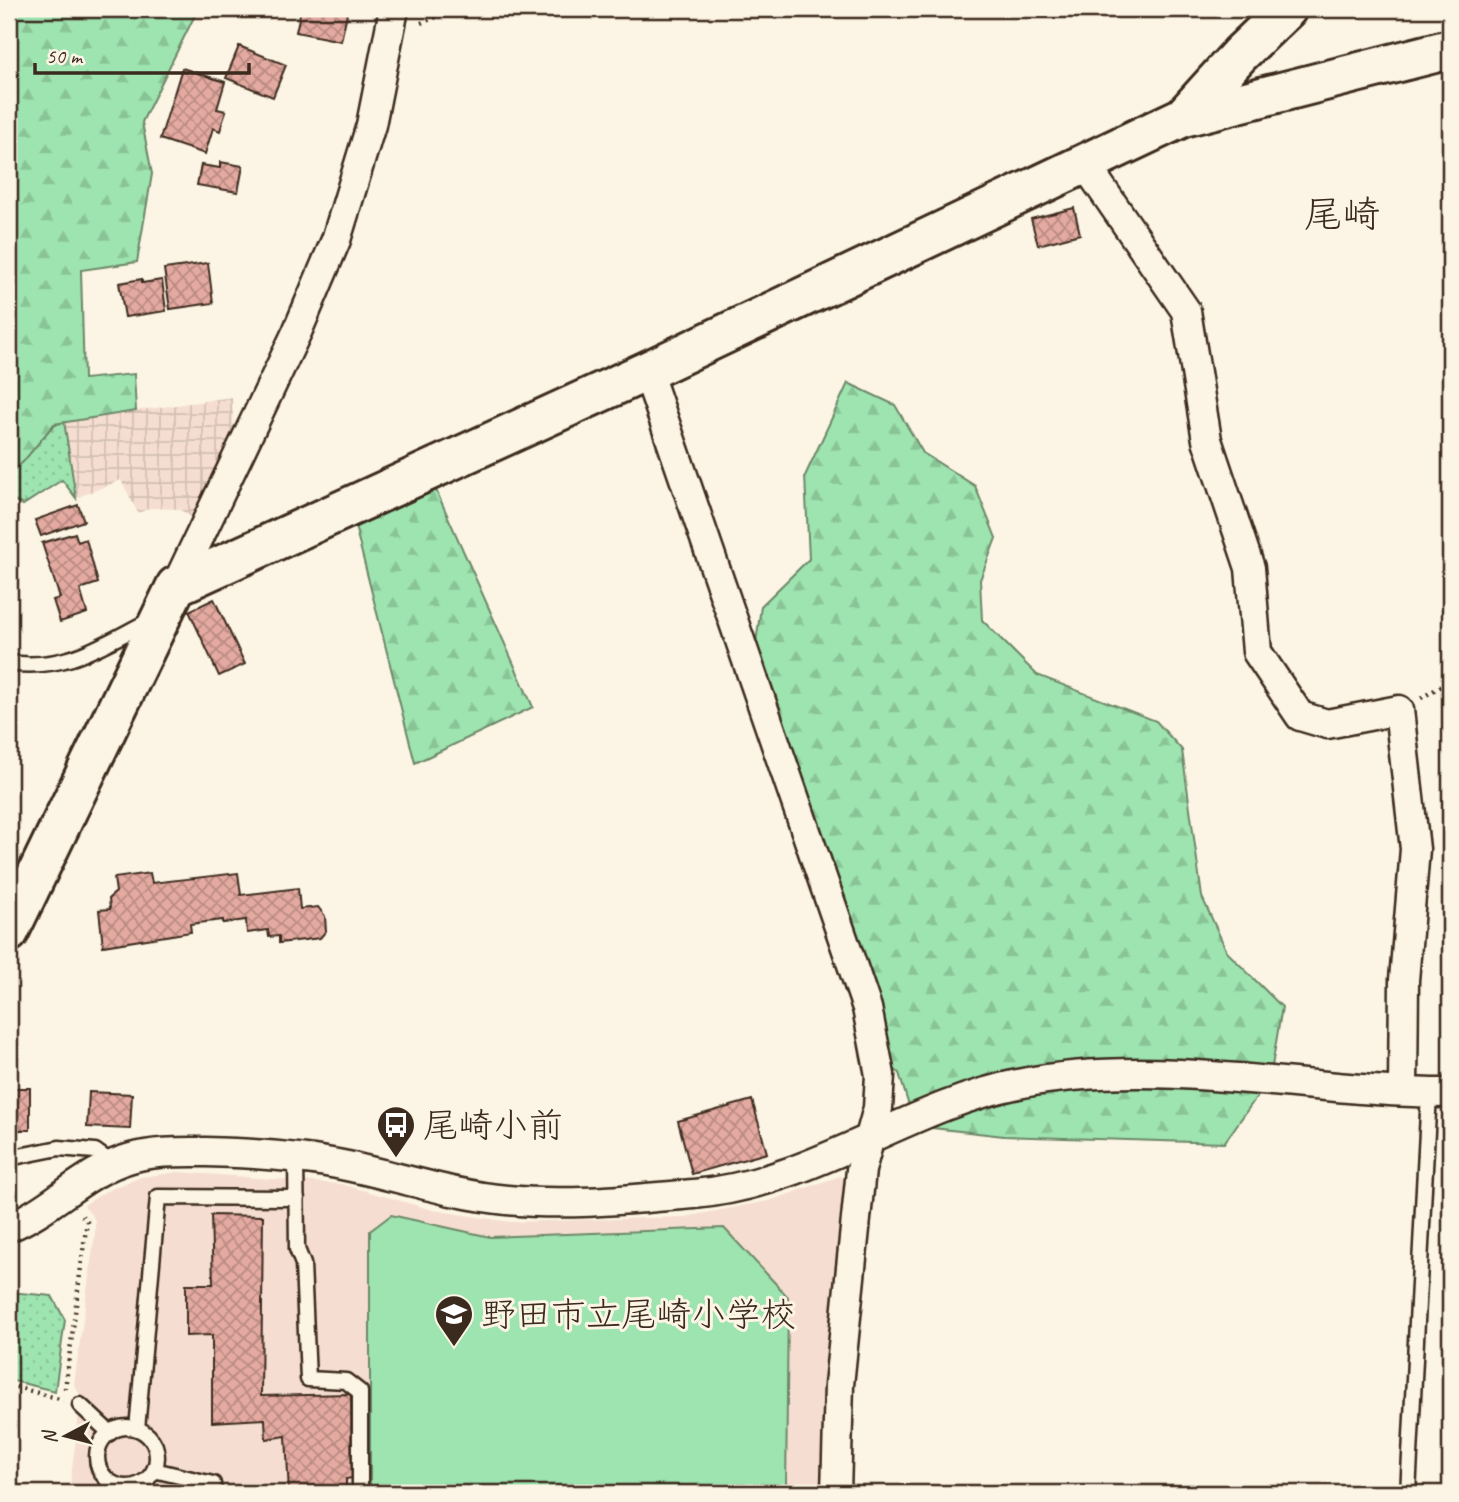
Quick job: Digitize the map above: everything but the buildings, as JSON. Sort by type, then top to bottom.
[{"type":"street","points":[[9,930],[297,332],[336,240],[371,125],[394,9]]},
{"type":"street","points":[[1183,117],[1240,54],[1287,9]]},
{"type":"street","points":[[168,601],[1183,117],[1450,49]]},
{"type":"street","points":[[9,1227],[31,1217],[86,1177],[113,1164],[164,1153],[296,1157],[495,1198],[591,1200],[738,1188],[816,1164],[958,1102],[1014,1085],[1070,1076],[1136,1072],[1196,1074],[1427,1092],[1404,980],[1415,849],[1399,710],[1327,723],[1300,716],[1257,652],[1250,568],[1207,440],[1186,312],[1085,164]]},
{"type":"street","points":[[647,371],[867,1008],[880,1076],[878,1108],[861,1170],[839,1385],[836,1493]]},
{"type":"lane","points":[[9,663],[44,666],[68,661],[168,601]]},
{"type":"lane","points":[[1408,1493],[1427,1092]]},
{"type":"lane","points":[[9,1158],[59,1148],[95,1151],[113,1164]]},
{"type":"lane","points":[[296,1157],[297,1249],[303,1264],[308,1379],[345,1381],[360,1392],[360,1493]]},
{"type":"lane","points":[[138,1429],[158,1197],[297,1198]]},
{"type":"lane","points":[[80,1405],[110,1433]]},
{"type":"lane","points":[[118,1429],[138,1429],[152,1441],[156,1450],[155,1470],[140,1484],[121,1487],[104,1476],[97,1458],[103,1440],[110,1433],[118,1429]]},
{"type":"lane","points":[[155,1470],[214,1484],[214,1493]]},
{"type":"path","points":[[63,1194],[87,1221],[64,1400]]},
{"type":"path","points":[[9,1385],[80,1405]]},
{"type":"shaded area","points":[[232,397],[234,433],[193,518],[179,509],[151,508],[138,513],[121,480],[76,498],[64,421]]},
{"type":"shaded area","name":"野田市立尾崎小学校","points":[[178,1172],[341,1184],[433,1210],[510,1222],[685,1217],[772,1200],[840,1176],[846,1180],[824,1388],[821,1493],[69,1493],[81,1397],[74,1384],[95,1233],[95,1220],[84,1205],[106,1191],[141,1177]]},
{"type":"green space","points":[[9,9],[198,9],[142,122],[152,174],[137,262],[81,270],[84,379],[134,374],[136,411],[54,424],[23,462],[9,474]]},
{"type":"green space","points":[[848,383],[895,405],[923,453],[975,486],[996,538],[980,580],[982,620],[1037,675],[1156,721],[1182,750],[1202,897],[1227,952],[1282,1007],[1270,1078],[1224,1143],[1004,1136],[915,1126],[899,1073],[860,1042],[787,745],[756,643],[761,606],[809,559],[805,476]]},
{"type":"green space","points":[[64,421],[76,498],[62,480],[23,505],[9,498],[9,474],[49,430]]},
{"type":"green space","points":[[436,490],[533,707],[415,763],[355,526]]},
{"type":"green space","points":[[391,1215],[490,1237],[724,1228],[788,1297],[786,1493],[370,1493],[370,1231]]},
{"type":"green space","points":[[9,1292],[52,1296],[65,1320],[55,1391],[9,1380]]},
{"type":"place","name":"尾崎小前","points":[[396,1159]]},
{"type":"place","name":"野田市立尾崎小学校","points":[[454,1348]]},
{"type":"district","name":"尾崎","points":[[1342,214]]}]
